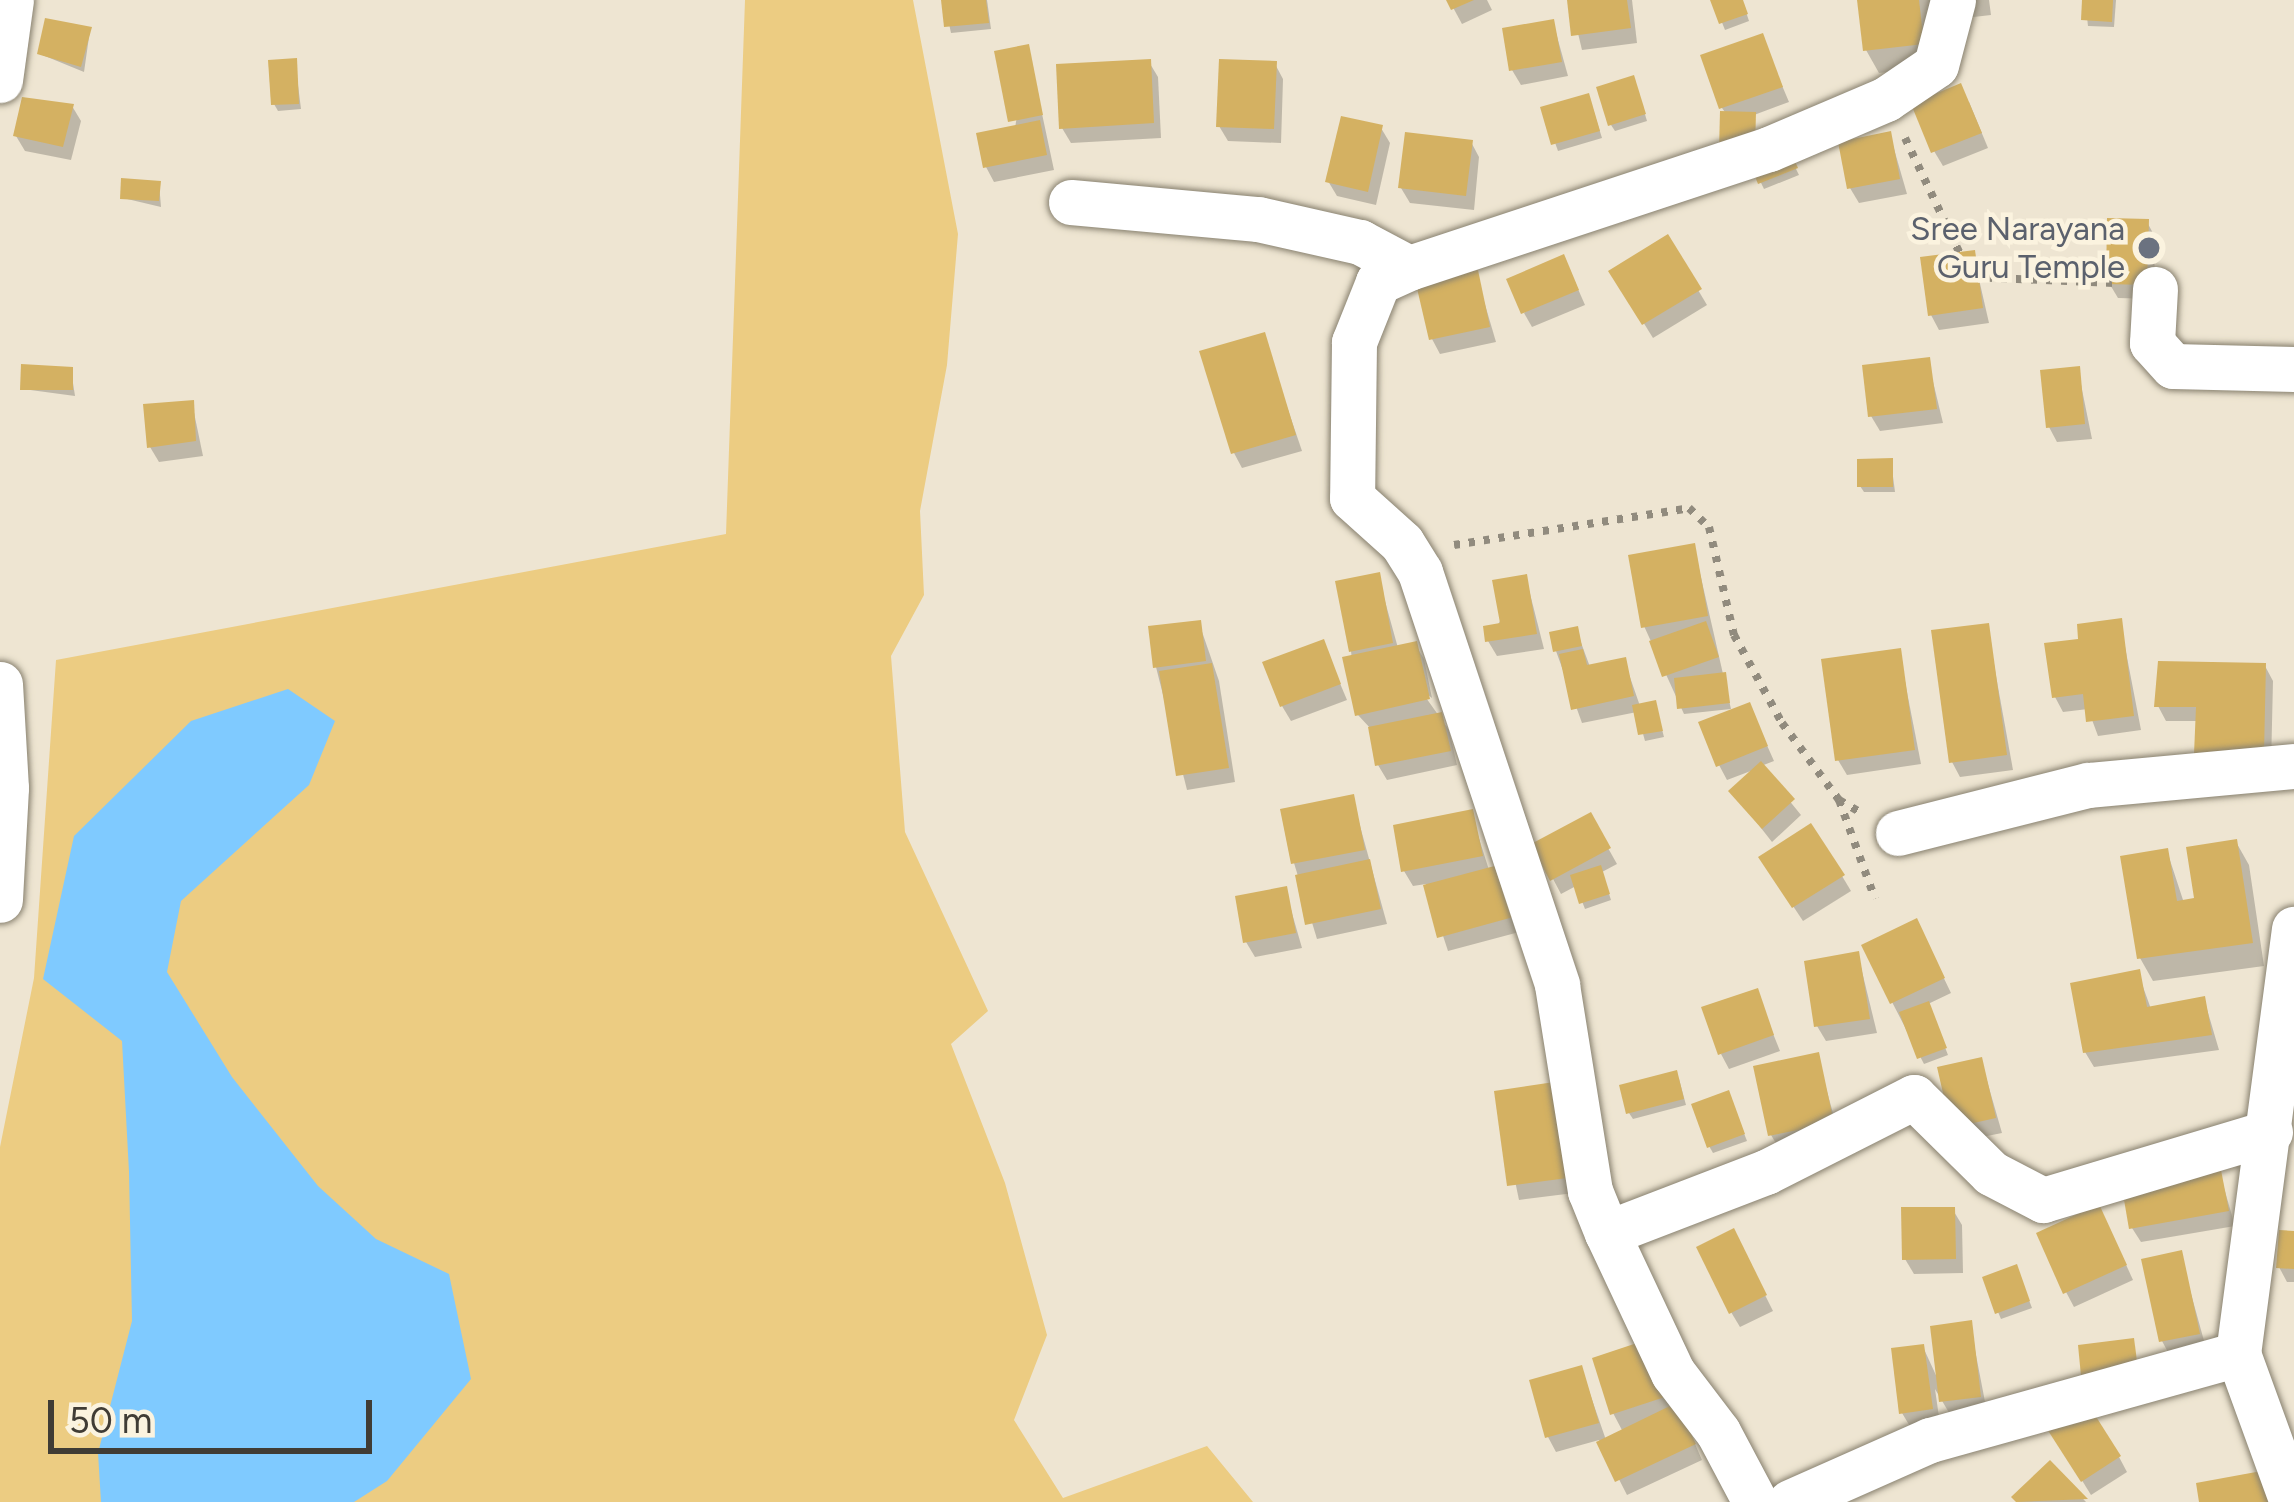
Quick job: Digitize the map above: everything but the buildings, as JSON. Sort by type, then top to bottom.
[{"type":"street","points":[[0,80],[11,0]]},
{"type":"street","points":[[1755,1502],[1718,1432],[1673,1373],[1590,1191],[1557,985],[1412,554],[1365,517],[1348,477],[1354,342],[1364,302],[1378,282],[1769,149],[1886,99],[1936,65],[1953,0]]},
{"type":"street","points":[[1071,202],[1258,219],[1360,242],[1409,268]]},
{"type":"street","points":[[2156,289],[2152,344],[2173,365],[2294,370]]},
{"type":"street","points":[[0,684],[0,900]]},
{"type":"street","points":[[1898,833],[2088,785],[2294,766]]},
{"type":"street","points":[[2293,1502],[2238,1354],[2294,929]]},
{"type":"street","points":[[1607,1233],[1766,1172],[1914,1097],[1991,1173],[2043,1200],[2270,1132]]},
{"type":"street","points":[[1790,1502],[1930,1440],[2238,1354]]},
{"type":"path","points":[[1886,99],[1971,277],[2074,277],[2156,289]]},
{"type":"path","points":[[1412,554],[1689,508],[1709,527],[1734,635],[1782,723],[1839,800],[1875,899]]},
{"type":"shaded area","points":[[745,0],[913,0],[958,234],[947,365],[920,511],[924,595],[891,656],[905,832],[988,1011],[951,1044],[1005,1183],[1047,1335],[1014,1420],[1063,1498],[1207,1446],[1253,1502],[0,1502],[0,1147],[34,978],[56,660],[726,534]]},
{"type":"water","points":[[288,689],[335,721],[309,785],[181,901],[167,972],[232,1077],[318,1186],[376,1239],[449,1274],[471,1379],[387,1481],[354,1502],[101,1502],[98,1453],[132,1321],[129,1172],[122,1041],[43,979],[74,836],[191,721]]},
{"type":"place","name":"Sree Narayana Guru Temple","points":[[2149,248]]}]
